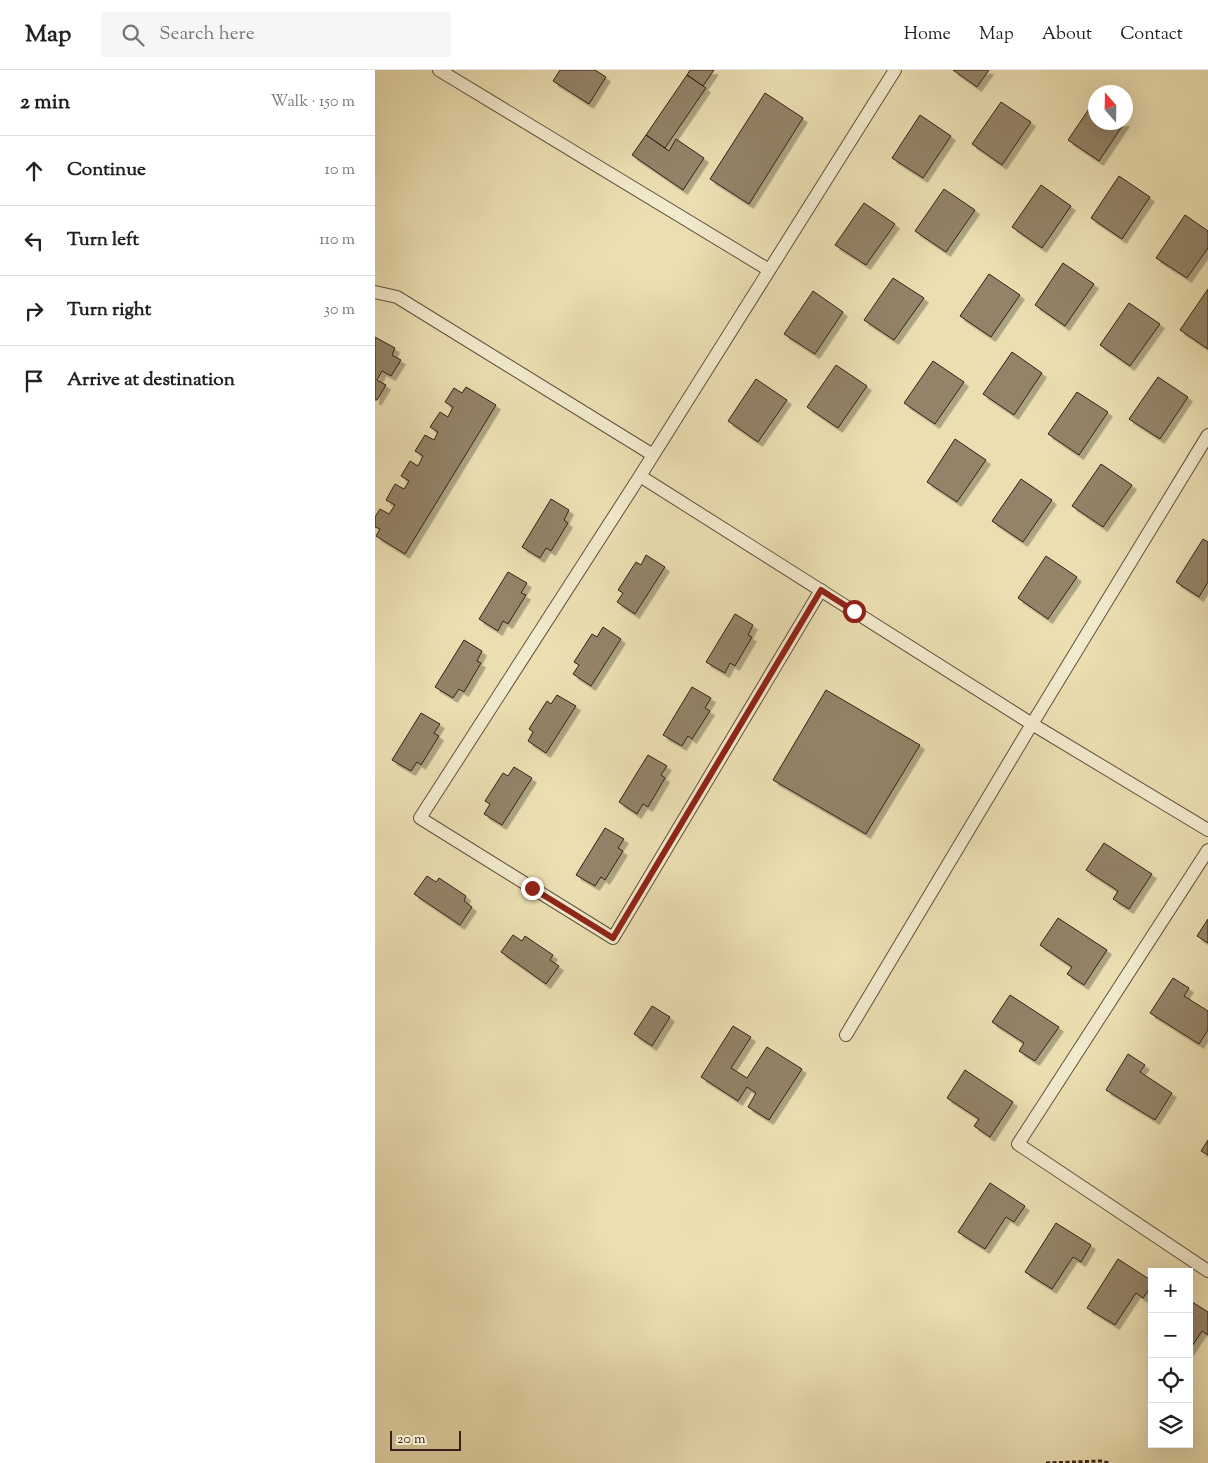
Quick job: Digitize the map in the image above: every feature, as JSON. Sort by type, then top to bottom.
[{"type":"lane","points":[[439,70],[769,270]]},
{"type":"lane","points":[[821,590],[613,938],[420,818],[640,476],[895,70]]},
{"type":"lane","points":[[375,292],[397,296],[653,455]]},
{"type":"lane","points":[[846,1035],[1208,435]]},
{"type":"lane","points":[[640,476],[1032,724],[1208,830]]},
{"type":"lane","points":[[1208,850],[1018,1144],[1208,1271]]},
{"type":"path","points":[[1046,1463],[1101,1461],[1109,1463]]},
{"type":"building","points":[[560,70],[595,70],[606,77],[589,104],[553,81]]},
{"type":"building","points":[[690,70],[714,70],[703,86],[687,75]]},
{"type":"building","points":[[953,70],[989,70],[977,87]]},
{"type":"building","points":[[687,75],[706,88],[665,148],[646,135]]},
{"type":"building","points":[[765,93],[803,118],[749,204],[710,179]]},
{"type":"building","points":[[1001,102],[1031,122],[1002,165],[972,144]]},
{"type":"building","points":[[1088,110],[1088,130],[1120,130],[1099,161],[1068,140]]},
{"type":"building","points":[[920,115],[951,136],[923,178],[892,158]]},
{"type":"building","points":[[646,135],[669,151],[676,139],[704,158],[683,190],[632,155]]},
{"type":"building","points":[[1119,176],[1150,197],[1122,239],[1091,218]]},
{"type":"building","points":[[1041,185],[1071,206],[1042,248],[1012,227]]},
{"type":"building","points":[[944,189],[975,210],[946,252],[915,231]]},
{"type":"building","points":[[864,203],[895,224],[866,265],[835,245]]},
{"type":"building","points":[[1185,215],[1208,231],[1208,248],[1187,278],[1156,258]]},
{"type":"building","points":[[1063,263],[1094,284],[1065,326],[1035,305]]},
{"type":"building","points":[[989,274],[1020,295],[991,337],[960,316]]},
{"type":"building","points":[[893,278],[924,298],[894,340],[864,320]]},
{"type":"building","points":[[1208,289],[1208,349],[1180,330]]},
{"type":"building","points":[[813,291],[843,312],[815,354],[784,334]]},
{"type":"building","points":[[1129,303],[1160,324],[1130,366],[1100,345]]},
{"type":"building","points":[[375,337],[395,348],[392,355],[401,360],[391,376],[382,371],[377,380],[386,385],[377,400],[375,400]]},
{"type":"building","points":[[1012,352],[1042,373],[1014,415],[983,394]]},
{"type":"building","points":[[933,361],[964,382],[935,424],[904,403]]},
{"type":"building","points":[[836,365],[867,386],[838,428],[807,407]]},
{"type":"building","points":[[1158,377],[1188,397],[1160,439],[1129,419]]},
{"type":"building","points":[[756,379],[787,400],[758,442],[728,421]]},
{"type":"building","points":[[466,387],[496,405],[405,554],[376,536],[380,529],[375,527],[375,517],[380,509],[389,514],[395,505],[386,500],[395,484],[404,489],[409,481],[401,476],[410,461],[418,466],[423,456],[415,451],[425,435],[434,440],[438,432],[430,427],[440,412],[448,417],[453,407],[445,402],[454,388],[462,393]]},
{"type":"building","points":[[1077,392],[1108,412],[1079,455],[1048,434]]},
{"type":"building","points":[[955,439],[986,460],[957,502],[927,482]]},
{"type":"building","points":[[1101,464],[1132,485],[1103,527],[1072,506]]},
{"type":"building","points":[[1021,479],[1052,500],[1023,542],[992,521]]},
{"type":"building","points":[[551,499],[569,510],[564,520],[568,523],[551,551],[546,548],[540,558],[522,547]]},
{"type":"building","points":[[1203,539],[1208,542],[1208,582],[1199,597],[1176,582]]},
{"type":"building","points":[[646,555],[665,567],[635,614],[617,602],[623,593],[618,590],[636,562],[641,565]]},
{"type":"building","points":[[1046,556],[1077,577],[1048,619],[1018,598]]},
{"type":"building","points":[[508,572],[527,583],[521,593],[526,595],[508,624],[503,621],[498,631],[479,619]]},
{"type":"building","points":[[735,614],[753,625],[748,635],[752,637],[735,666],[730,663],[725,673],[706,662]]},
{"type":"building","points":[[603,627],[621,639],[591,686],[573,674],[579,665],[574,662],[592,634],[597,637]]},
{"type":"building","points":[[464,640],[482,651],[477,661],[481,663],[464,692],[459,689],[453,698],[435,687]]},
{"type":"building","points":[[692,687],[711,698],[705,708],[710,711],[692,739],[688,736],[682,746],[663,735]]},
{"type":"building","points":[[826,690],[920,745],[866,834],[773,780]]},
{"type":"building","points":[[557,695],[576,706],[546,753],[528,741],[533,732],[529,729],[547,701],[551,704]]},
{"type":"building","points":[[421,713],[440,724],[434,733],[439,736],[421,765],[417,762],[411,771],[392,760]]},
{"type":"building","points":[[648,755],[667,766],[661,775],[665,778],[648,807],[643,804],[637,814],[619,802]]},
{"type":"building","points":[[514,767],[532,778],[502,825],[484,814],[490,804],[485,801],[503,773],[508,776]]},
{"type":"building","points":[[605,828],[624,839],[618,848],[623,851],[605,880],[601,877],[595,886],[576,875]]},
{"type":"building","points":[[1104,843],[1152,874],[1129,909],[1113,899],[1118,891],[1086,870]]},
{"type":"building","points":[[427,876],[436,882],[439,878],[466,896],[464,901],[472,907],[460,925],[414,894]]},
{"type":"building","points":[[1058,918],[1107,950],[1084,985],[1067,974],[1072,967],[1040,945]]},
{"type":"building","points":[[1208,919],[1208,943],[1197,936]]},
{"type":"building","points":[[513,935],[522,941],[525,936],[553,955],[550,960],[559,966],[546,984],[501,952]]},
{"type":"building","points":[[1173,978],[1189,988],[1184,996],[1208,1011],[1208,1030],[1199,1044],[1150,1013]]},
{"type":"building","points":[[1010,995],[1059,1027],[1035,1061],[1019,1051],[1024,1043],[992,1022]]},
{"type":"building","points":[[652,1006],[670,1017],[652,1046],[634,1034]]},
{"type":"building","points":[[733,1026],[751,1037],[731,1068],[747,1078],[767,1047],[802,1069],[769,1120],[748,1107],[756,1093],[747,1087],[738,1101],[701,1077]]},
{"type":"building","points":[[1128,1054],[1145,1065],[1140,1072],[1172,1093],[1155,1120],[1106,1090]]},
{"type":"building","points":[[965,1070],[1013,1102],[990,1137],[974,1126],[979,1119],[947,1098]]},
{"type":"building","points":[[1208,1140],[1208,1155],[1201,1151]]},
{"type":"building","points":[[990,1183],[1025,1206],[1014,1222],[1006,1217],[985,1249],[958,1232]]},
{"type":"building","points":[[1056,1223],[1091,1245],[1081,1262],[1073,1257],[1052,1289],[1025,1272]]},
{"type":"building","points":[[1118,1259],[1148,1278],[1148,1291],[1143,1298],[1136,1293],[1115,1325],[1087,1308]]},
{"type":"building","points":[[1193,1303],[1208,1312],[1208,1335],[1202,1331],[1193,1345]]},
{"type":"route","points":[[532,888],[613,938],[821,590],[854,611]]}]
